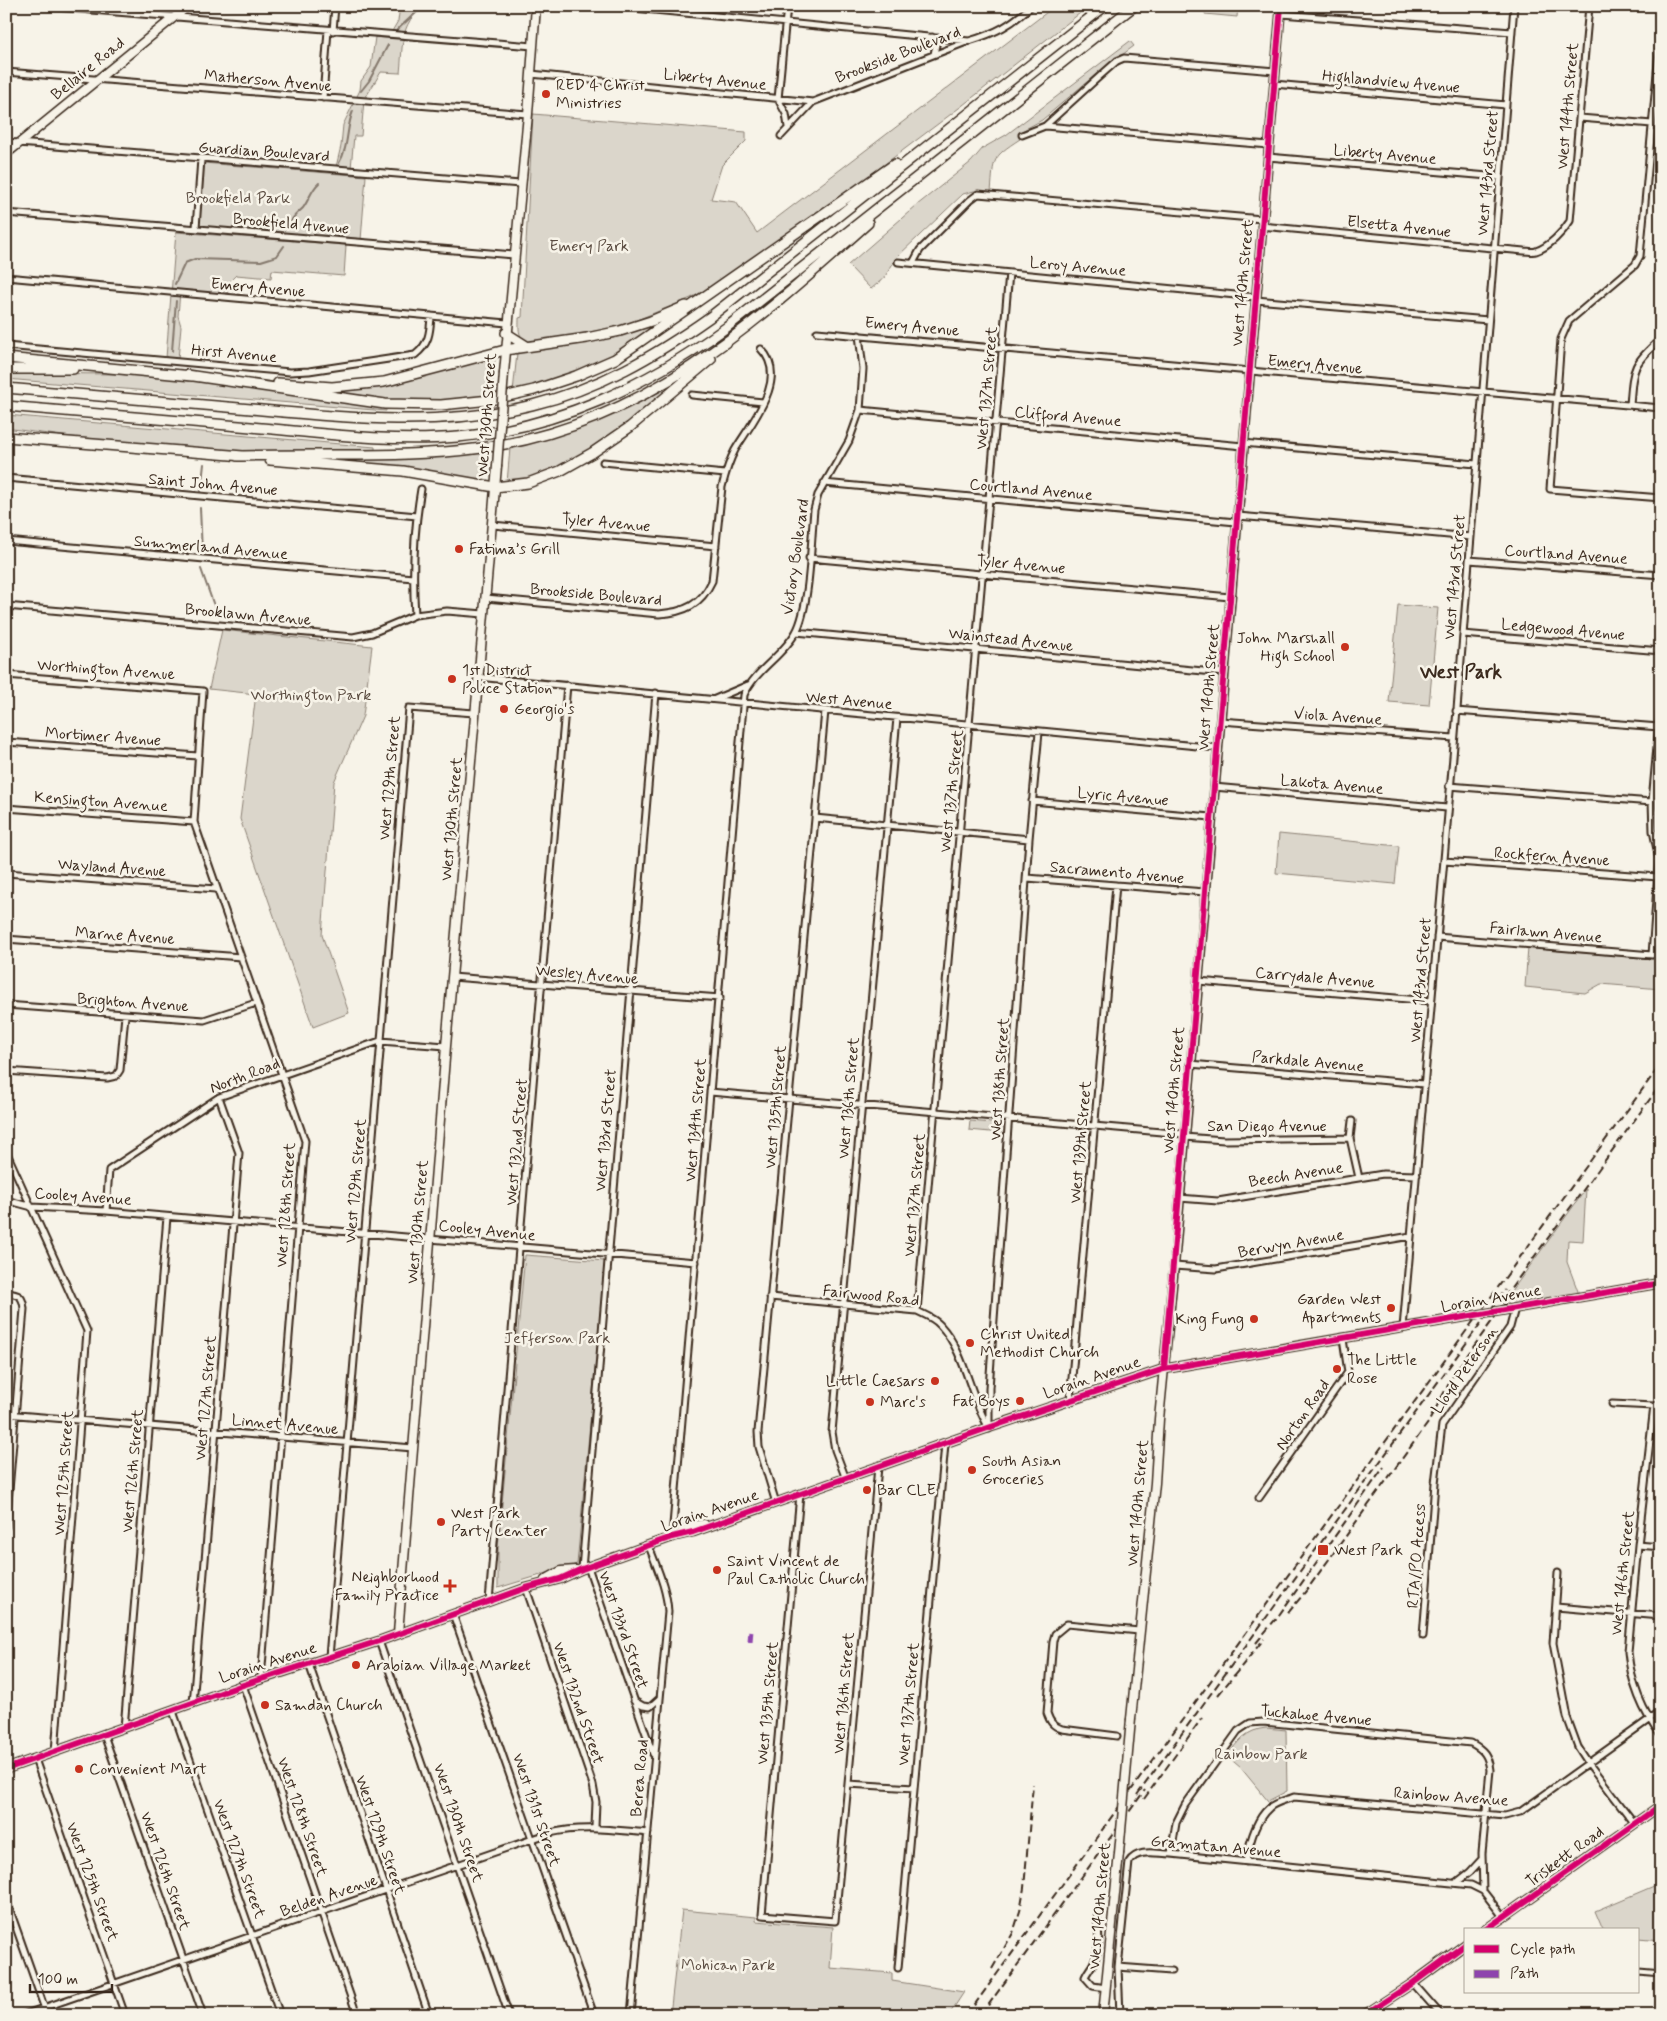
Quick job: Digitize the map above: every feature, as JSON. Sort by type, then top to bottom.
[{"type":"highway","points":[[6,388],[377,419],[426,420],[462,418],[533,405],[604,380],[642,362],[684,335],[1105,6]]},
{"type":"highway","points":[[6,406],[341,435],[402,438],[458,437],[487,433],[535,423],[581,409],[618,394],[702,346],[1134,6]]},
{"type":"highway","points":[[187,375],[385,404],[432,406],[475,402],[534,390],[605,364],[632,348],[906,157],[948,130]]},
{"type":"highway","points":[[6,437],[410,472],[495,487],[528,483],[543,478],[592,453],[630,427],[701,369],[735,336],[938,161]]},
{"type":"highway","points":[[6,358],[320,387],[349,387],[384,382],[505,350],[587,338],[620,331],[665,315],[706,296]]},
{"type":"highway","points":[[506,333],[528,347]]},
{"type":"highway","points":[[237,456],[434,452],[485,447],[526,439],[583,422],[637,398],[690,369],[735,336]]},
{"type":"highway","points":[[6,369],[123,370]]},
{"type":"highway","points":[[6,430],[68,441]]},
{"type":"main road","name":"Bellaire Road","points":[[6,154],[188,6]]},
{"type":"main road","name":"West 130th Street","points":[[398,1634],[474,713],[493,526],[506,333],[528,114],[536,6]]},
{"type":"main road","name":"West 140th Street","points":[[1103,2015],[1155,1483],[1281,10]]},
{"type":"main road","name":"Lorain Avenue","points":[[6,1768],[260,1679],[398,1634],[539,1583],[560,1579],[585,1568],[1164,1369],[1661,1283]]},
{"type":"main road","name":"Triskett Road","points":[[1495,1927],[1504,1918],[1661,1805]]},
{"type":"main road","points":[[1364,2015],[1413,1983],[1464,1945]]},
{"type":"street","points":[[43,6],[99,8],[175,17],[533,46]]},
{"type":"street","points":[[323,98],[335,6]]},
{"type":"street","points":[[614,6],[969,40]]},
{"type":"street","points":[[778,99],[787,6]]},
{"type":"street","name":"Brookside Boulevard","points":[[781,136],[813,102],[969,40],[993,34],[1015,21],[1031,6]]},
{"type":"street","name":"West 143rd Street","points":[[1403,1328],[1444,861],[1514,6]]},
{"type":"street","name":"West 144th Street","points":[[1572,208],[1589,6]]},
{"type":"street","points":[[1281,10],[1512,32]]},
{"type":"street","points":[[1660,30],[1640,256],[1635,265],[1568,321],[1563,330],[1550,489],[1661,498]]},
{"type":"street","points":[[932,37],[936,45],[934,54]]},
{"type":"street","points":[[1022,135],[1045,126],[1117,61],[1124,58],[1275,71]]},
{"type":"street","name":"Matherson Avenue","points":[[6,72],[528,114]]},
{"type":"street","name":"Liberty Avenue","points":[[530,74],[813,102]]},
{"type":"street","name":"Highlandview Avenue","points":[[1274,84],[1506,105]]},
{"type":"street","name":"Liberty Avenue","points":[[778,99],[786,114],[788,127]]},
{"type":"street","points":[[1580,118],[1652,124]]},
{"type":"street","points":[[1045,126],[1269,145]]},
{"type":"street","name":"Guardian Boulevard","points":[[6,142],[520,184]]},
{"type":"street","name":"Liberty Avenue","points":[[1268,157],[1500,177]]},
{"type":"street","points":[[196,228],[200,159]]},
{"type":"street","name":"Elsetta Avenue","points":[[913,263],[920,250],[978,194],[1494,249],[1536,251],[1547,245],[1565,228],[1570,221],[1572,208]]},
{"type":"street","name":"Brookfield Avenue","points":[[6,213],[514,255]]},
{"type":"street","name":"Leroy Avenue","points":[[898,262],[1488,320]]},
{"type":"street","name":"West 137th Street","points":[[917,1311],[984,574],[1009,273]]},
{"type":"street","name":"Emery Avenue","points":[[6,277],[507,323]]},
{"type":"street","name":"Hirst Avenue","points":[[6,346],[290,372],[309,371],[414,355],[422,350],[429,337],[431,316]]},
{"type":"street","name":"Emery Avenue","points":[[818,332],[1003,347],[1249,372],[1661,408]]},
{"type":"street","name":"Victory Boulevard","points":[[712,700],[749,684],[765,669],[796,632],[805,604],[814,510],[818,494],[849,441],[860,410],[864,369],[859,335]]},
{"type":"street","points":[[1630,404],[1636,364],[1642,355],[1661,339]]},
{"type":"street","name":"Brookside Boulevard","points":[[486,598],[659,614],[677,613],[694,605],[706,593],[712,581],[725,474],[734,452],[756,419],[771,385],[772,368],[769,356],[761,349]]},
{"type":"street","points":[[692,395],[763,402]]},
{"type":"street","name":"Clifford Avenue","points":[[860,410],[1476,464]]},
{"type":"street","points":[[603,462],[725,474]]},
{"type":"street","name":"Saint John Avenue","points":[[6,478],[417,516]]},
{"type":"street","name":"Courtland Avenue","points":[[824,483],[990,499],[1470,537]]},
{"type":"street","points":[[415,614],[413,578],[417,516],[422,489]]},
{"type":"street","name":"Tyler Avenue","points":[[493,526],[716,546]]},
{"type":"street","name":"Summerland Avenue","points":[[6,541],[413,578]]},
{"type":"street","name":"Tyler Avenue","points":[[809,558],[1230,597]]},
{"type":"street","name":"Courtland Avenue","points":[[1469,560],[1661,575]]},
{"type":"street","name":"Brooklawn Avenue","points":[[6,606],[353,637],[372,633],[415,614],[447,611],[484,614]]},
{"type":"street","name":"Wainstead Avenue","points":[[796,632],[1224,673]]},
{"type":"street","name":"Ledgewood Avenue","points":[[1463,634],[1661,651]]},
{"type":"street","name":"Worthington Avenue","points":[[6,675],[203,691]]},
{"type":"street","name":"West Avenue","points":[[478,677],[1218,748]]},
{"type":"street","points":[[744,704],[744,695],[749,684]]},
{"type":"street","name":"West 132nd Street","points":[[489,1601],[568,685]]},
{"type":"street","name":"West 128th Street","points":[[203,691],[194,822],[305,1141],[260,1679]]},
{"type":"street","name":"West 133rd Street","points":[[654,1756],[585,1568],[608,1256],[656,693]]},
{"type":"street","points":[[1658,877],[1659,859],[1653,832],[1652,802],[1661,702]]},
{"type":"street","name":"West 134th Street","points":[[672,1538],[744,704]]},
{"type":"street","name":"West 129th Street","points":[[329,1657],[409,708],[474,713]]},
{"type":"street","name":"West 135th Street","points":[[776,1503],[759,1447],[758,1432],[825,711]]},
{"type":"street","points":[[1456,711],[1659,727]]},
{"type":"street","name":"West 136th Street","points":[[846,1479],[835,1450],[832,1432],[897,718]]},
{"type":"street","name":"Viola Avenue","points":[[1220,721],[1454,738]]},
{"type":"street","name":"West 138th Street","points":[[989,1429],[989,1388],[1026,878],[1039,732]]},
{"type":"street","name":"Mortimer Avenue","points":[[6,742],[198,756]]},
{"type":"street","points":[[1449,786],[1652,802]]},
{"type":"street","name":"Lakota Avenue","points":[[1214,787],[1447,808]]},
{"type":"street","name":"Lyric Avenue","points":[[1032,801],[1211,818]]},
{"type":"street","name":"Kensington Avenue","points":[[6,808],[194,822]]},
{"type":"street","points":[[815,818],[1029,839]]},
{"type":"street","name":"Rockfern Avenue","points":[[1444,861],[1658,877]]},
{"type":"street","name":"Wayland Avenue","points":[[6,873],[216,889]]},
{"type":"street","name":"Fairlawn Avenue","points":[[1437,936],[1652,955],[1658,877]]},
{"type":"street","name":"Sacramento Avenue","points":[[1026,878],[1205,892]]},
{"type":"street","name":"West 139th Street","points":[[1070,1400],[1116,885]]},
{"type":"street","name":"Marne Avenue","points":[[6,939],[241,957]]},
{"type":"street","name":"Wesley Avenue","points":[[452,976],[720,998]]},
{"type":"street","name":"Carrydale Avenue","points":[[1198,981],[1431,1000]]},
{"type":"street","name":"Brighton Avenue","points":[[6,1006],[204,1020],[256,1002]]},
{"type":"street","points":[[6,1071],[107,1078],[116,1076],[120,1070],[125,1015]]},
{"type":"street","name":"North Road","points":[[106,1211],[109,1170],[219,1097],[380,1041],[446,1046]]},
{"type":"street","name":"Parkdale Avenue","points":[[1190,1064],[1424,1084]]},
{"type":"street","name":"San Diego Avenue","points":[[710,1092],[1224,1140],[1350,1138]]},
{"type":"street","name":"West 127th Street","points":[[193,1704],[239,1153],[219,1097]]},
{"type":"street","points":[[1352,1121],[1350,1138],[1358,1178]]},
{"type":"street","name":"West 125th Street","points":[[6,1152],[87,1331],[55,1752]]},
{"type":"street","name":"Beech Avenue","points":[[1179,1198],[1218,1201],[1383,1174],[1417,1175]]},
{"type":"street","name":"Cooley Avenue","points":[[6,1200],[32,1207],[106,1211],[430,1238],[608,1256],[696,1262]]},
{"type":"street","name":"West 126th Street","points":[[124,1728],[167,1217]]},
{"type":"street","name":"Berwyn Avenue","points":[[1174,1266],[1216,1269],[1412,1236]]},
{"type":"street","points":[[6,1293],[18,1294],[23,1301],[6,1527]]},
{"type":"street","name":"Fairwood Road","points":[[770,1298],[917,1311],[930,1317],[940,1324],[952,1342],[989,1429]]},
{"type":"street","name":"Lloyd Peterson","points":[[1436,1477],[1442,1425],[1510,1327],[1515,1308]]},
{"type":"street","name":"Norton Road","points":[[1259,1498],[1348,1372],[1343,1339]]},
{"type":"street","points":[[1612,1404],[1654,1406],[1661,1404]]},
{"type":"street","name":"West 146th Street","points":[[1654,1406],[1628,1652],[1629,1667],[1639,1699],[1649,1720],[1661,1736]]},
{"type":"street","name":"Linnet Avenue","points":[[6,1414],[413,1448]]},
{"type":"street","name":"West 137th Street","points":[[898,1968],[945,1444]]},
{"type":"street","name":"West 136th Street","points":[[835,1921],[878,1467]]},
{"type":"street","name":"RTA/PO Access","points":[[1423,1636],[1436,1477]]},
{"type":"street","name":"West 135th Street","points":[[800,1494],[762,1914],[835,1921]]},
{"type":"street","points":[[1638,1545],[1661,1547]]},
{"type":"street","name":"Berea Road","points":[[631,2015],[668,1612],[667,1601],[650,1546]]},
{"type":"street","points":[[1558,1573],[1553,1643],[1567,1717],[1578,1746],[1589,1764],[1635,1824]]},
{"type":"street","name":"West 132nd Street","points":[[526,1588],[594,1785],[596,1802],[595,1828]]},
{"type":"street","points":[[1556,1607],[1661,1616]]},
{"type":"street","name":"West 131st Street","points":[[454,1614],[594,2015]]},
{"type":"street","points":[[1117,1736],[1062,1729],[1049,1721],[1047,1713],[1053,1641],[1055,1634],[1067,1624],[1140,1631]]},
{"type":"street","name":"West 130th Street","points":[[379,1640],[509,2015]]},
{"type":"street","name":"West 129th Street","points":[[309,1664],[429,2015]]},
{"type":"street","name":"West 128th Street","points":[[243,1685],[357,2015]]},
{"type":"street","name":"West 133rd Street","points":[[634,1701],[643,1706],[650,1707],[660,1698]]},
{"type":"street","name":"West 127th Street","points":[[173,1711],[280,2015]]},
{"type":"street","name":"Rainbow Avenue","points":[[1246,1862],[1249,1844],[1268,1808],[1294,1797],[1505,1816],[1520,1812],[1661,1711]]},
{"type":"street","name":"Tuckahoe Avenue","points":[[1171,1854],[1176,1823],[1185,1805],[1232,1737],[1238,1730],[1254,1722],[1471,1743],[1484,1750],[1489,1759],[1490,1770],[1486,1814]]},
{"type":"street","name":"West 126th Street","points":[[104,1735],[202,2015]]},
{"type":"street","name":"West 125th Street","points":[[35,1759],[125,2015]]},
{"type":"street","points":[[848,1784],[914,1788]]},
{"type":"street","points":[[1486,1814],[1482,1859],[1483,1891],[1504,1918]]},
{"type":"street","name":"Belden Avenue","points":[[23,2015],[458,1864],[565,1829],[595,1828],[648,1833]]},
{"type":"street","name":"Gramatan Avenue","points":[[1120,2015],[1118,1967],[1129,1862],[1133,1856],[1139,1853],[1171,1854],[1456,1883],[1471,1885],[1483,1891]]},
{"type":"street","points":[[1456,1883],[1482,1859]]},
{"type":"street","points":[[6,1899],[47,2015]]},
{"type":"street","points":[[1097,1917],[1099,1928],[1096,1957],[1085,1977],[1093,1986],[1106,1988]]},
{"type":"street","points":[[1118,1967],[1171,1971]]},
{"type":"street","points":[[1640,1972],[1661,1974]]},
{"type":"street","points":[[1413,1983],[1441,2015]]},
{"type":"green space","points":[[400,6],[430,6],[413,17],[408,25],[404,34],[400,73],[381,72],[364,100],[361,136],[354,136],[351,168],[336,167],[343,125],[360,90],[361,81],[371,67],[375,37],[388,38],[398,21]]},
{"type":"green space","name":"Emery Park","points":[[1055,6],[1089,6],[857,185],[709,288],[691,298],[622,326],[531,343],[521,336],[519,318],[522,317],[533,114],[746,132],[746,141],[722,165],[711,199],[736,202],[757,233]]},
{"type":"green space","points":[[1206,6],[1238,6],[1237,17],[1205,14]]},
{"type":"green space","points":[[1130,41],[1134,46],[1095,75],[1042,120],[1018,133],[1020,139],[999,155],[996,160],[991,192],[974,191],[963,194],[897,257],[884,278],[871,289],[848,265],[917,205],[971,162],[983,148],[1006,135]]},
{"type":"green space","name":"Brookfield Park","points":[[203,163],[366,176],[361,240],[198,227]]},
{"type":"green space","points":[[176,232],[346,245],[344,276],[272,270],[271,278],[236,275],[228,283],[227,295],[180,291],[178,316],[181,326],[178,359],[166,358]]},
{"type":"green space","points":[[660,321],[661,324],[609,358],[567,376],[513,392],[517,353],[613,338]]},
{"type":"green space","points":[[488,358],[495,359],[491,396],[433,402],[383,400],[298,387],[344,391],[387,384]]},
{"type":"green space","points":[[6,373],[115,374],[219,383],[386,408],[386,411],[6,379]]},
{"type":"green space","points":[[683,379],[614,435],[577,459],[537,477],[507,483],[510,448],[578,428],[620,412]]},
{"type":"green space","points":[[6,415],[375,447],[375,451],[245,452],[144,445],[6,428]]},
{"type":"green space","points":[[488,451],[487,469],[483,481],[404,466],[313,461],[313,459],[434,457]]},
{"type":"green space","points":[[1398,605],[1438,608],[1429,705],[1389,702]]},
{"type":"green space","name":"Worthington Park","points":[[222,630],[372,646],[363,716],[334,782],[322,935],[349,1013],[313,1027],[240,819],[256,694],[209,689]]},
{"type":"green space","points":[[1279,834],[1399,846],[1395,884],[1276,873]]},
{"type":"green space","points":[[1657,916],[1661,916],[1661,989],[1601,984],[1585,993],[1525,987],[1528,948],[1654,959]]},
{"type":"green space","points":[[970,1121],[1002,1124],[1001,1133],[969,1130]]},
{"type":"green space","points":[[1586,1189],[1583,1241],[1568,1240],[1567,1262],[1579,1294],[1500,1307]]},
{"type":"green space","name":"Jefferson Park","points":[[525,1255],[605,1261],[577,1564],[498,1588],[498,1547]]},
{"type":"green space","name":"Rainbow Park","points":[[1266,1728],[1286,1730],[1287,1791],[1268,1801],[1241,1768],[1227,1756],[1239,1741],[1248,1734]]},
{"type":"green space","points":[[1661,1883],[1661,1940],[1640,1938],[1640,1928],[1602,1928],[1595,1911]]},
{"type":"green space","name":"Mohican Park","points":[[682,1910],[756,1917],[756,1921],[833,1927],[830,1968],[892,1973],[892,1981],[964,1992],[949,2015],[670,2015]]},
{"type":"waterway","points":[[397,30],[423,6]]},
{"type":"waterway","points":[[361,91],[369,81],[388,45]]},
{"type":"waterway","points":[[339,163],[344,151],[353,111]]},
{"type":"waterway","points":[[290,223],[294,216],[303,208],[319,183]]},
{"type":"waterway","points":[[175,284],[185,263],[195,259],[261,261],[277,256],[284,246]]},
{"type":"waterway","points":[[172,351],[176,301]]},
{"type":"waterway","points":[[201,491],[204,464]]},
{"type":"waterway","points":[[200,508],[202,553]]},
{"type":"waterway","points":[[201,569],[213,603],[220,614]]},
{"type":"railway","points":[[967,2015],[1661,1064]]},
{"type":"railway","points":[[1504,1298],[1661,1084]]},
{"type":"railway","points":[[1137,1795],[1505,1290]]},
{"type":"railway","points":[[1288,1613],[1428,1423],[1455,1372],[1511,1295]]},
{"type":"railway","points":[[1256,1643],[1279,1615],[1384,1467]]},
{"type":"railway","points":[[1218,1695],[1264,1639]]},
{"type":"railway","points":[[1144,1799],[1202,1718]]},
{"type":"railway","points":[[992,1969],[1013,1933],[1020,1911],[1024,1888],[1033,1784]]},
{"type":"railway","points":[[981,2015],[1145,1790]]},
{"type":"marked path","points":[[750,1641],[751,1630]]},
{"type":"cycle path","points":[[1164,1369],[1281,6]]},
{"type":"cycle path","points":[[6,1769],[243,1685],[379,1641],[526,1588],[560,1579],[582,1569],[672,1537],[693,1532],[982,1430],[1164,1369],[1661,1283]]},
{"type":"cycle path","points":[[1488,1928],[1661,1805]]},
{"type":"cycle path","points":[[1364,2015],[1413,1983],[1464,1945]]},
{"type":"place","name":"RED 4 Christ Ministries","points":[[546,94]]},
{"type":"place","name":"Fatima’s Grill","points":[[459,549]]},
{"type":"place","name":"John Marshall High School","points":[[1345,647]]},
{"type":"place","name":"1st District Police Station","points":[[452,679]]},
{"type":"place","name":"Georgio's","points":[[504,709]]},
{"type":"place","name":"Garden West Apartments","points":[[1391,1308]]},
{"type":"place","name":"King Fung","points":[[1254,1319]]},
{"type":"place","name":"Christ United Methodist Church","points":[[970,1343]]},
{"type":"place","name":"The Little Rose","points":[[1337,1369]]},
{"type":"place","name":"Little Caesars","points":[[935,1381]]},
{"type":"place","name":"Fat Boys","points":[[1020,1401]]},
{"type":"place","name":"Marc's","points":[[870,1402]]},
{"type":"place","name":"South Asian Groceries","points":[[972,1470]]},
{"type":"place","name":"Bar CLE","points":[[867,1490]]},
{"type":"place","name":"West Park Party Center","points":[[441,1522]]},
{"type":"place","name":"West Park","points":[[1323,1550]]},
{"type":"place","name":"Saint Vincent de Paul Catholic Church","points":[[717,1570]]},
{"type":"place","name":"Neighborhood Family Practice","points":[[450,1586]]},
{"type":"place","name":"Arabian Village Market","points":[[356,1665]]},
{"type":"place","name":"Samdan Church","points":[[265,1705]]},
{"type":"place","name":"Convenient Mart","points":[[79,1769]]},
{"type":"district","name":"West Park","points":[[1461,672]]}]
